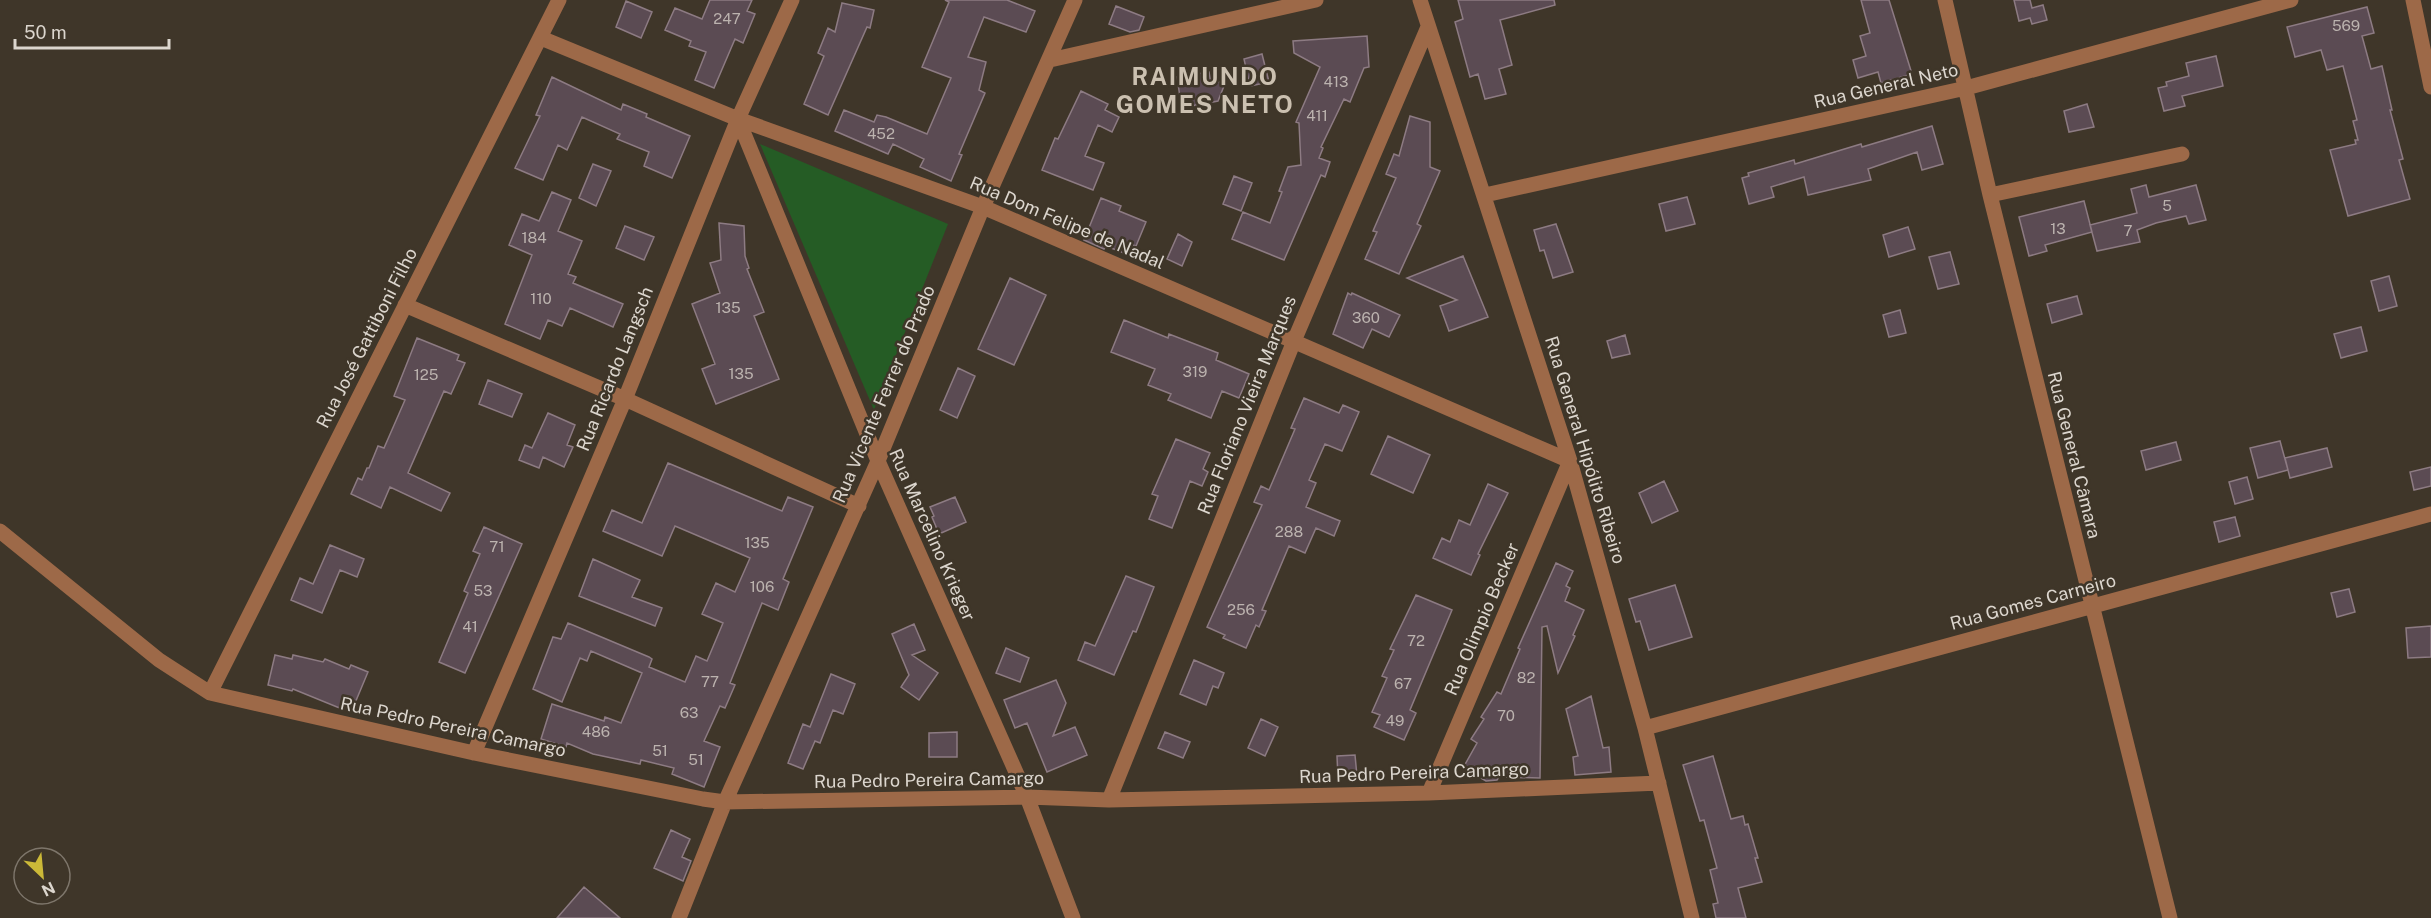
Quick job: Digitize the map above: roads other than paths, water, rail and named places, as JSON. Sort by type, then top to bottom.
[{"type":"street","name":"Rua José Gattiboni Filho","points":[[210,693],[559,0]]},
{"type":"street","name":"Rua Ricardo Langsch","points":[[474,753],[625,399],[738,120],[792,0]]},
{"type":"street","name":"Rua Vicente Ferrer do Prado","points":[[679,918],[725,802],[859,506],[983,207],[1075,0]]},
{"type":"street","points":[[1050,60],[1316,0]]},
{"type":"street","name":"Rua General Hipólito Ribeiro","points":[[1420,0],[1570,460],[1645,728],[1692,918]]},
{"type":"street","name":"Rua General Câmara","points":[[1945,0],[1990,195],[2170,918]]},
{"type":"street","name":"Rua General Neto","points":[[1485,195],[1966,88],[2291,0]]},
{"type":"street","points":[[2413,0],[2431,87]]},
{"type":"street","name":"Rua Floriano Vieira Marques","points":[[1109,800],[1294,341],[1428,27]]},
{"type":"street","name":"Rua Dom Felipe de Nadal","points":[[541,38],[738,120],[983,207],[1570,460]]},
{"type":"street","name":"Rua Marcelino Krieger","points":[[738,120],[878,461],[1027,797],[1072,918]]},
{"type":"street","points":[[1990,195],[2182,154]]},
{"type":"street","points":[[405,304],[625,399],[859,506]]},
{"type":"street","name":"Rua Olimpio Becker","points":[[1429,794],[1570,460]]},
{"type":"street","name":"Rua Gomes Carneiro","points":[[1645,728],[2431,513]]},
{"type":"street","points":[[0,531],[159,660],[210,693]]},
{"type":"street","name":"Rua Pedro Pereira Camargo","points":[[210,693],[474,753],[725,802],[1027,797],[1109,800],[1429,794],[1659,783]]},
{"type":"district","name":"RAIMUNDO GOMES NETO","points":[[1205,91]]}]
